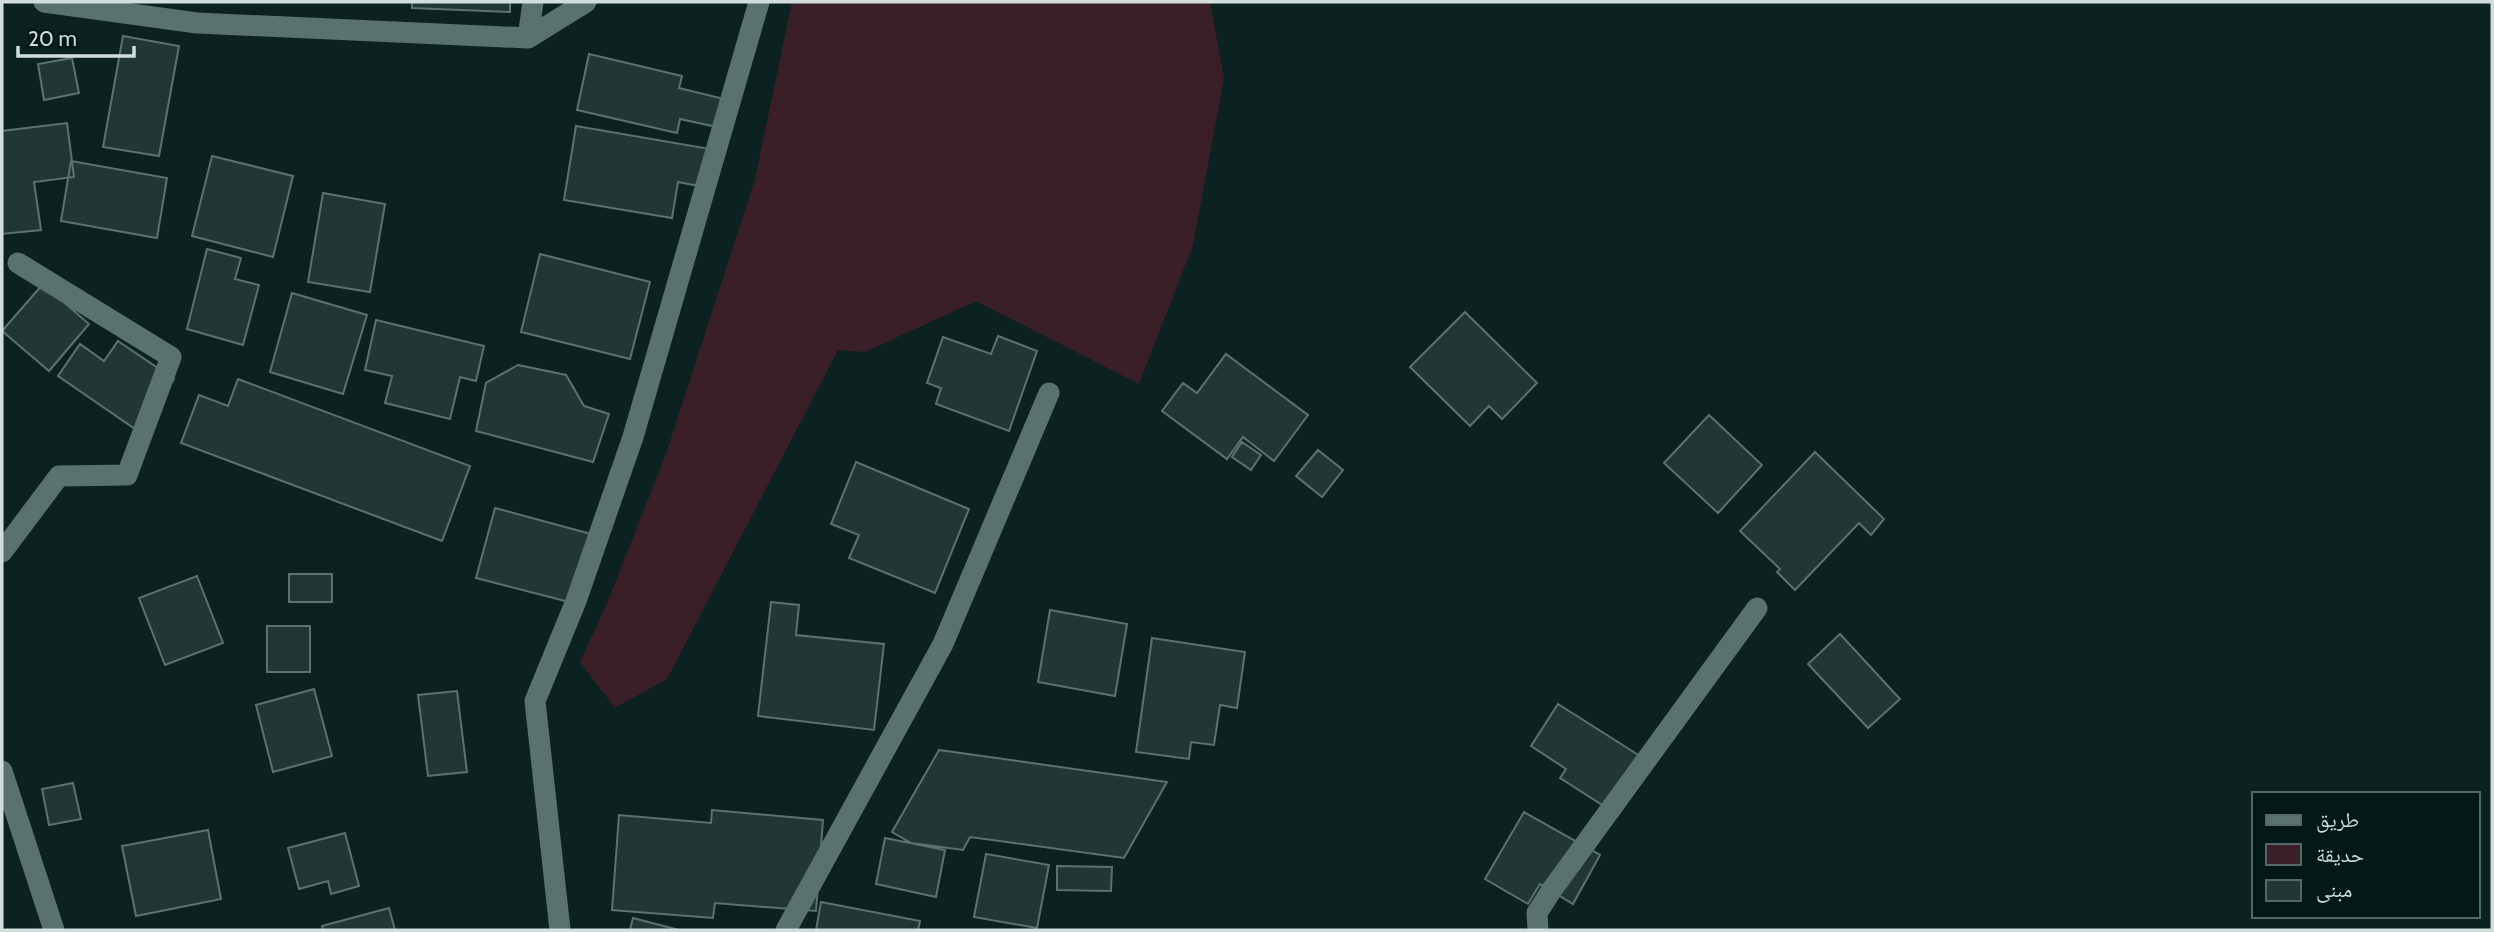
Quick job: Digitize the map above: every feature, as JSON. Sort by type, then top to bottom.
[{"type":"street","points":[[44,2],[197,23],[528,38],[586,2]]},
{"type":"street","points":[[528,38],[533,2]]},
{"type":"street","points":[[560,930],[536,701],[576,601],[633,437],[759,2]]},
{"type":"street","points":[[2,551],[59,476],[127,475],[171,356],[18,263]]},
{"type":"street","points":[[786,930],[943,645],[1049,393]]},
{"type":"street","points":[[1538,930],[1537,913],[1551,891],[1757,608]]},
{"type":"street","points":[[2,771],[54,930]]},
{"type":"green space","points":[[792,2],[1210,2],[1224,78],[1193,245],[1139,384],[976,301],[865,352],[838,350],[667,679],[615,708],[580,662],[608,601],[666,454],[755,179]]},
{"type":"building","points":[[412,2],[510,2],[510,12],[412,8]]},
{"type":"building","points":[[123,36],[179,46],[159,156],[103,147]]},
{"type":"building","points":[[589,54],[682,76],[679,88],[724,99],[717,127],[680,119],[677,133],[577,110]]},
{"type":"building","points":[[72,58],[79,93],[44,100],[38,64]]},
{"type":"building","points":[[67,123],[74,177],[34,182],[41,230],[2,234],[2,131]]},
{"type":"building","points":[[576,126],[710,149],[704,187],[678,182],[672,218],[564,200]]},
{"type":"building","points":[[212,156],[293,176],[273,257],[192,236]]},
{"type":"building","points":[[71,161],[167,178],[157,238],[61,221]]},
{"type":"building","points":[[323,193],[385,204],[370,292],[308,282]]},
{"type":"building","points":[[207,249],[241,258],[235,279],[259,285],[243,345],[187,329]]},
{"type":"building","points":[[540,254],[650,282],[630,359],[521,332]]},
{"type":"building","points":[[43,284],[89,324],[49,371],[2,331]]},
{"type":"building","points":[[292,293],[367,315],[343,394],[270,372]]},
{"type":"building","points":[[1465,312],[1537,383],[1502,419],[1489,406],[1470,426],[1410,367]]},
{"type":"building","points":[[376,320],[484,346],[476,381],[460,377],[450,419],[385,403],[392,376],[365,370]]},
{"type":"building","points":[[998,336],[1037,351],[1009,431],[936,404],[941,388],[927,383],[943,337],[991,354]]},
{"type":"building","points":[[118,341],[174,379],[138,431],[58,376],[80,344],[104,361]]},
{"type":"building","points":[[1226,354],[1308,415],[1274,461],[1243,437],[1227,459],[1162,411],[1183,383],[1197,393]]},
{"type":"building","points":[[518,365],[566,375],[584,406],[609,414],[593,462],[476,431],[486,383]]},
{"type":"building","points":[[238,379],[470,466],[442,541],[181,443],[199,395],[228,406]]},
{"type":"building","points":[[1709,415],[1762,465],[1718,513],[1664,463]]},
{"type":"building","points":[[1242,442],[1261,455],[1251,470],[1232,457]]},
{"type":"building","points":[[1318,450],[1343,470],[1322,497],[1296,476]]},
{"type":"building","points":[[1815,452],[1884,519],[1871,535],[1859,523],[1795,590],[1777,572],[1780,569],[1740,531]]},
{"type":"building","points":[[856,462],[969,509],[935,593],[849,558],[859,535],[831,524]]},
{"type":"building","points":[[495,508],[591,534],[573,603],[476,578]]},
{"type":"building","points":[[289,574],[332,574],[332,602],[289,602]]},
{"type":"building","points":[[197,576],[223,643],[165,665],[139,598]]},
{"type":"building","points":[[771,602],[799,605],[796,635],[884,644],[874,730],[758,716]]},
{"type":"building","points":[[1050,610],[1127,624],[1115,696],[1038,682]]},
{"type":"building","points":[[267,626],[310,626],[310,672],[267,672]]},
{"type":"building","points":[[1840,634],[1900,699],[1868,728],[1808,664]]},
{"type":"building","points":[[1152,638],[1245,652],[1237,708],[1220,705],[1214,745],[1191,742],[1189,759],[1136,752]]},
{"type":"building","points":[[314,689],[332,756],[273,772],[256,705]]},
{"type":"building","points":[[457,691],[467,772],[428,776],[418,695]]},
{"type":"building","points":[[1558,704],[1651,763],[1618,815],[1560,778],[1566,769],[1531,746]]},
{"type":"building","points":[[939,750],[1167,782],[1124,858],[970,837],[963,850],[911,843],[892,832]]},
{"type":"building","points":[[73,783],[81,819],[49,825],[42,789]]},
{"type":"building","points":[[712,810],[823,820],[816,911],[715,903],[713,918],[612,910],[619,815],[711,823]]},
{"type":"building","points":[[1524,812],[1600,855],[1573,904],[1540,884],[1528,904],[1485,879]]},
{"type":"building","points":[[208,830],[221,899],[136,916],[122,846]]},
{"type":"building","points":[[345,833],[359,886],[331,894],[328,881],[299,889],[288,848]]},
{"type":"building","points":[[885,838],[945,850],[936,897],[876,884]]},
{"type":"building","points":[[986,854],[1049,865],[1037,928],[974,917]]},
{"type":"building","points":[[1057,866],[1112,867],[1111,891],[1057,890]]},
{"type":"building","points":[[821,902],[920,921],[918,930],[816,930]]},
{"type":"building","points":[[389,908],[395,930],[323,930],[322,926]]},
{"type":"building","points":[[633,918],[679,930],[630,930]]}]
